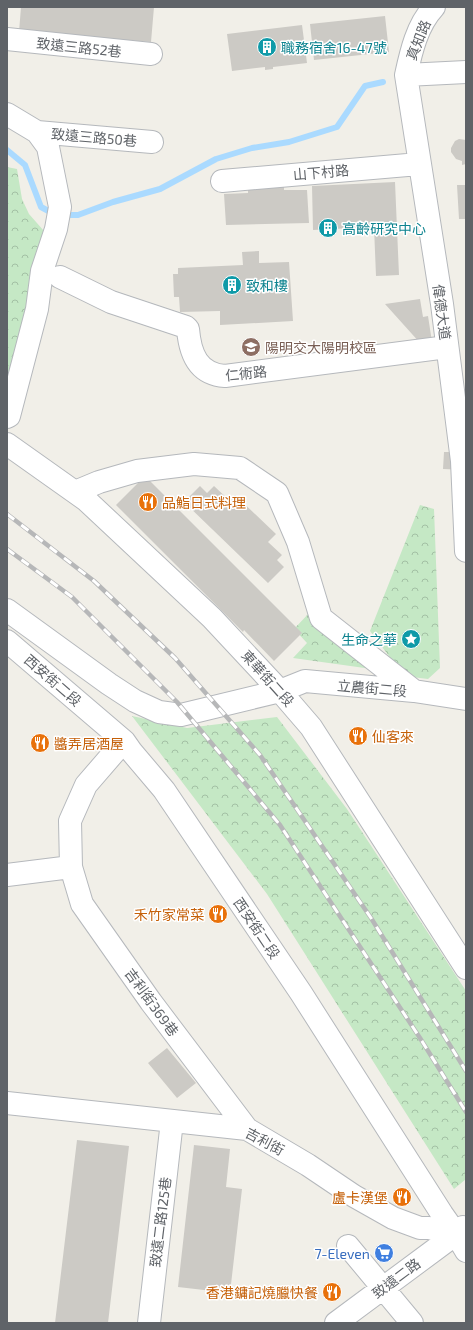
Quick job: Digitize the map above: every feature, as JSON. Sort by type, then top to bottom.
[{"type":"street","name":"真知路","points":[[406,75],[419,30],[434,7]]},
{"type":"street","name":"致遠三路52巷","points":[[7,39],[151,54]]},
{"type":"street","points":[[406,75],[466,72]]},
{"type":"street","name":"偉德大道","points":[[406,75],[442,304],[462,461],[466,551]]},
{"type":"street","points":[[7,114],[37,132],[48,147],[60,207],[56,229],[42,272],[37,309],[9,416],[7,417]]},
{"type":"street","name":"致遠三路50巷","points":[[37,132],[152,142]]},
{"type":"street","name":"山下村路","points":[[222,181],[419,164]]},
{"type":"street","name":"仁術路","points":[[60,277],[111,302],[186,327],[188,329],[191,350],[199,365],[214,376],[225,376],[447,347]]},
{"type":"street","name":"東華街二段","points":[[7,444],[86,500],[212,618],[280,691],[311,727],[459,941],[466,968]]},
{"type":"street","points":[[75,492],[99,482],[137,471],[194,464],[240,468],[277,494],[298,542],[321,618],[414,692]]},
{"type":"street","name":"立農街二段","points":[[7,610],[135,701],[159,712],[181,716],[280,691],[305,681],[466,699]]},
{"type":"street","name":"西安街二段","points":[[7,641],[124,741],[164,790],[301,993],[442,1214],[463,1236]]},
{"type":"street","name":"吉利街369巷","points":[[124,741],[86,785],[70,821],[71,867],[82,904],[151,1002],[247,1129]]},
{"type":"street","points":[[7,875],[71,867]]},
{"type":"street","name":"吉利街","points":[[7,1103],[247,1129],[308,1165],[354,1196],[393,1218],[420,1228],[429,1228],[463,1236]]},
{"type":"street","name":"致遠二路125巷","points":[[149,1323],[172,1121]]},
{"type":"street","name":"致遠二路","points":[[336,1323],[383,1287],[463,1236]]},
{"type":"street","points":[[348,1246],[412,1323]]},
{"type":"green space","points":[[7,167],[17,169],[22,199],[29,214],[44,231],[28,301],[7,378]]},
{"type":"green space","points":[[420,505],[434,509],[440,668],[428,679],[404,676],[370,631]]},
{"type":"green space","points":[[311,611],[379,670],[293,658],[307,643],[294,629]]},
{"type":"green space","points":[[132,716],[187,728],[277,717],[347,809],[466,991],[466,1179],[454,1189],[267,894]]},
{"type":"building","points":[[21,7],[154,7],[151,42],[19,32]]},
{"type":"building","name":"職務宿舍16-47號","points":[[385,16],[389,52],[314,60],[310,24]]},
{"type":"building","name":"職務宿舍16-47號","points":[[302,25],[307,63],[273,67],[273,69],[265,70],[265,67],[232,71],[227,34]]},
{"type":"building","points":[[459,139],[466,140],[466,164],[462,165],[462,161],[456,159],[451,152],[451,148],[455,141]]},
{"type":"building","name":"高齡研究中心","points":[[395,182],[399,275],[376,276],[374,227],[313,230],[312,186]]},
{"type":"building","points":[[457,185],[466,185],[466,219],[459,219]]},
{"type":"building","points":[[284,186],[284,190],[307,190],[309,223],[226,225],[224,194],[248,193],[248,188]]},
{"type":"building","name":"致和樓","points":[[259,251],[259,263],[289,262],[293,321],[220,325],[220,311],[180,312],[179,297],[174,297],[173,274],[178,274],[178,268],[243,265],[242,252]]},
{"type":"building","points":[[420,299],[423,317],[428,316],[432,342],[421,344],[385,304]]},
{"type":"building","points":[[444,452],[466,452],[466,470],[443,469]]},
{"type":"building","points":[[145,476],[302,633],[274,661],[116,505]]},
{"type":"building","points":[[200,486],[207,493],[214,486],[230,501],[235,495],[276,534],[268,542],[282,555],[277,560],[284,567],[268,583],[184,502]]},
{"type":"building","points":[[167,1048],[196,1083],[177,1098],[148,1063]]},
{"type":"building","points":[[77,1140],[129,1146],[108,1323],[55,1323]]},
{"type":"building","points":[[194,1145],[230,1149],[226,1187],[242,1189],[230,1293],[178,1287]]},
{"type":"waterway","points":[[63,215],[78,215],[113,202],[160,189],[216,159],[252,148],[289,142],[337,127],[365,86],[383,82]]},
{"type":"waterway","points":[[7,150],[25,165],[41,207],[54,214]]},
{"type":"railway","points":[[7,514],[94,581],[175,658],[260,755],[371,918],[466,1071]]},
{"type":"railway","points":[[7,549],[72,597],[177,702],[280,825],[420,1038],[466,1112]]},
{"type":"place","name":"職務宿舍16-47號","points":[[267,47]]},
{"type":"place","name":"高齡研究中心","points":[[328,228]]},
{"type":"place","name":"致和樓","points":[[232,285]]},
{"type":"place","name":"陽明交大陽明校區","points":[[251,347]]},
{"type":"place","name":"品鮨日式料理","points":[[148,502]]},
{"type":"place","name":"生命之華","points":[[411,639]]},
{"type":"place","name":"仙客來","points":[[358,736]]},
{"type":"place","name":"醬弄居酒屋","points":[[40,743]]},
{"type":"place","name":"禾竹家常菜","points":[[218,914]]},
{"type":"place","name":"盧卡漢堡","points":[[402,1197]]},
{"type":"place","name":"7-Eleven","points":[[384,1253]]},
{"type":"place","name":"香港鏞記燒臘快餐","points":[[332,1292]]}]
